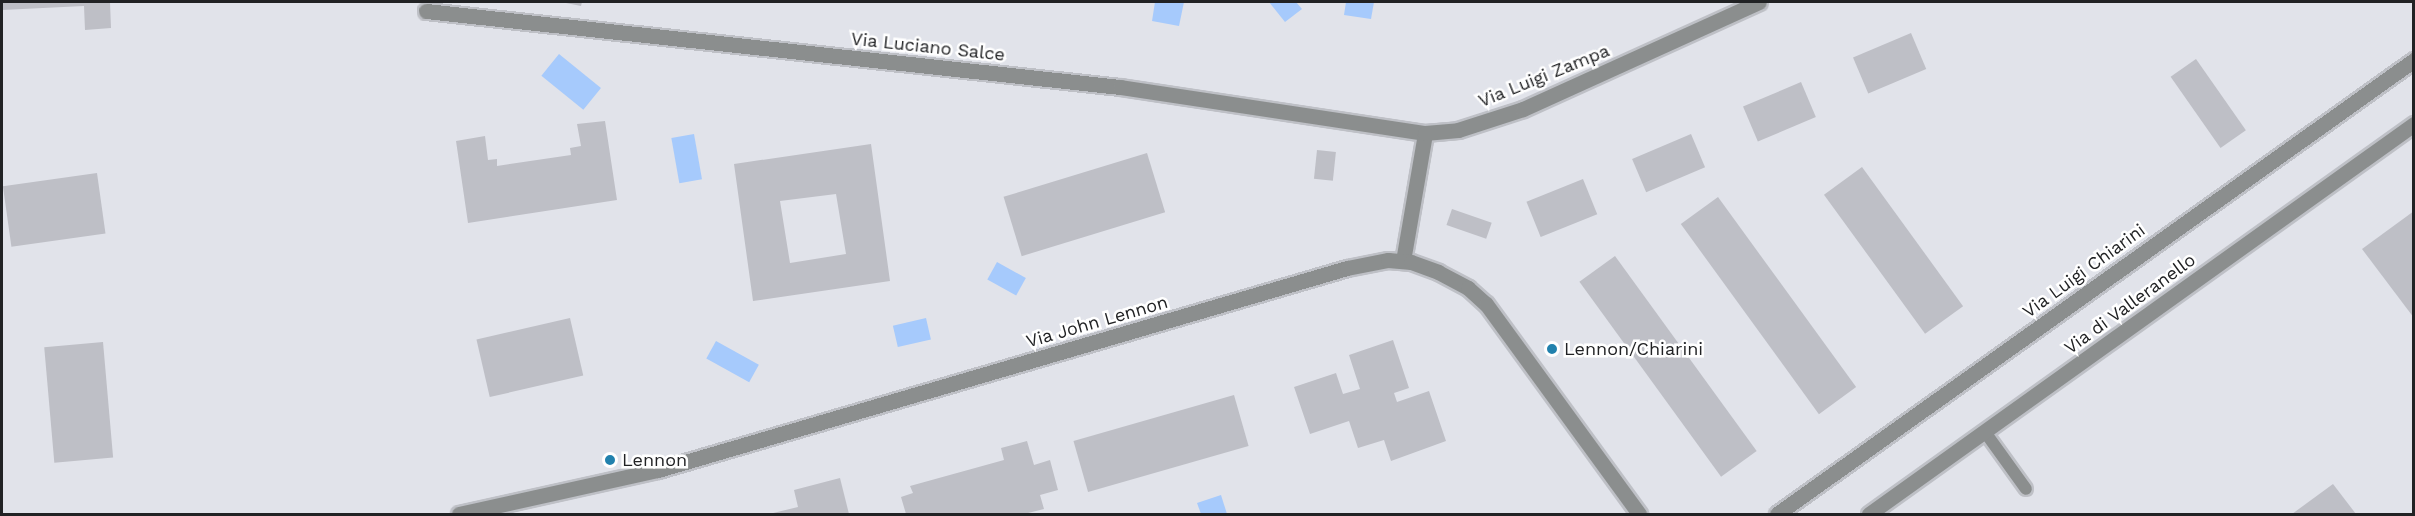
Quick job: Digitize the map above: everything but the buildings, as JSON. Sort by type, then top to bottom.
[{"type":"street","name":"Via Luigi Zampa","points":[[1425,132],[1465,128],[1523,109],[1759,2]]},
{"type":"street","name":"Via Luciano Salce","points":[[426,11],[1120,87],[1425,132]]},
{"type":"street","name":"Via Luigi Chiarini","points":[[1777,514],[2414,60]]},
{"type":"street","name":"Via di Valleranello","points":[[1869,514],[2414,124]]},
{"type":"street","points":[[1403,261],[1425,132]]},
{"type":"street","name":"Via John Lennon","points":[[459,514],[658,470],[1347,268],[1403,261],[1459,282],[1486,304],[1639,514]]},
{"type":"lane","points":[[1985,432],[2026,489]]},
{"type":"water","points":[[1155,2],[1184,2],[1179,26],[1152,21]]},
{"type":"water","points":[[1269,2],[1296,2],[1302,9],[1285,22]]},
{"type":"water","points":[[1346,2],[1374,2],[1371,19],[1344,15]]},
{"type":"water","points":[[559,54],[601,88],[583,110],[541,76]]},
{"type":"water","points":[[694,134],[702,179],[679,183],[671,138]]},
{"type":"water","points":[[997,262],[1026,278],[1016,295],[987,279]]},
{"type":"water","points":[[926,318],[931,339],[898,347],[893,326]]},
{"type":"water","points":[[716,341],[759,365],[749,382],[706,358]]},
{"type":"water","points":[[1221,495],[1227,514],[1201,514],[1197,503]]},
{"type":"place","name":"Lennon/Chiarini","points":[[1552,349]]},
{"type":"place","name":"Lennon","points":[[610,460]]}]
